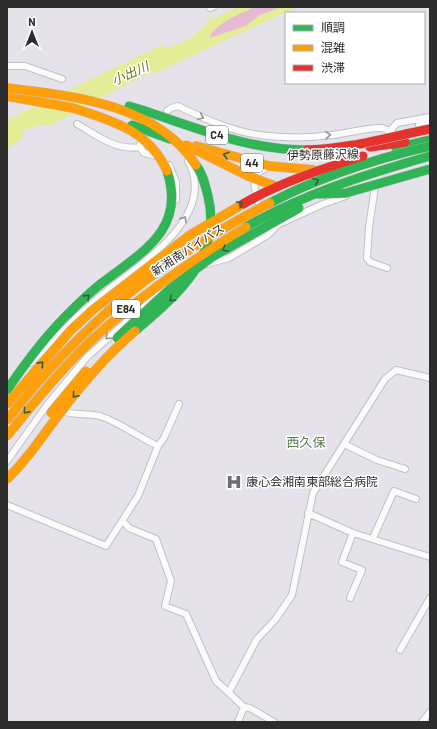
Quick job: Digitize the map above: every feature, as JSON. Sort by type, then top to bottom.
[{"type":"main road","name":"C4","points":[[7,84],[43,87],[110,100],[233,140],[273,148],[331,149],[370,143],[430,129]]},
{"type":"main road","name":"伊勢原藤沢線","points":[[7,88],[44,92],[107,103],[143,113],[216,138],[253,148],[294,153],[333,152],[430,139]]},
{"type":"main road","points":[[7,88],[53,94],[89,101],[134,114],[162,128],[184,146],[198,165],[208,188],[211,213],[210,234],[207,244],[200,263],[190,278],[175,296],[107,357],[66,406],[22,465],[7,479]]},
{"type":"main road","name":"C4","points":[[7,96],[110,117],[186,146],[260,182],[294,191],[318,194],[346,193],[430,170]]},
{"type":"main road","name":"44","points":[[7,101],[76,111]]},
{"type":"main road","name":"C4","points":[[7,391],[41,342],[99,285],[131,263],[151,246],[164,227],[169,214],[171,183],[166,166],[156,149],[139,134],[129,128],[76,111]]},
{"type":"main road","name":"伊勢原藤沢線","points":[[76,111],[163,135],[228,156],[270,166],[297,170],[338,170],[375,166],[427,156]]},
{"type":"main road","points":[[7,404],[66,336],[94,309],[190,235],[262,192],[309,173],[430,139]]},
{"type":"main road","name":"新湘南バイパス","points":[[7,420],[45,372],[102,315],[168,263],[202,240],[268,203],[342,171],[383,157],[430,146]]},
{"type":"main road","points":[[7,474],[67,393],[104,350],[170,288],[212,258],[263,227],[311,202],[427,156]]},
{"type":"main road","name":"新湘南バイパス","points":[[7,436],[46,386],[102,328],[187,262],[272,213],[331,186],[427,156]]},
{"type":"street","points":[[7,66],[25,66],[62,79]]},
{"type":"street","points":[[167,112],[170,108],[178,106],[206,120],[240,132],[293,137],[331,136],[380,128],[390,131],[406,142]]},
{"type":"street","points":[[390,131],[397,123],[430,117]]},
{"type":"street","points":[[420,127],[420,125],[430,123]]},
{"type":"street","points":[[76,124],[89,128],[109,142],[124,147],[141,144],[144,153],[158,156],[172,168],[176,182],[176,203],[170,227],[157,250]]},
{"type":"street","points":[[216,138],[240,132]]},
{"type":"street","points":[[7,391],[63,329],[157,250],[184,220],[193,201],[195,190],[192,167],[186,156],[163,135]]},
{"type":"street","points":[[7,461],[47,405],[87,357],[147,302],[195,264],[202,247],[256,214],[259,210],[253,185],[256,175],[261,170],[270,166]]},
{"type":"street","points":[[195,264],[218,262],[229,258],[268,235],[279,224],[323,204],[430,170]]},
{"type":"street","points":[[376,187],[369,227],[367,258],[370,262],[387,268]]},
{"type":"street","points":[[126,275],[147,302]]},
{"type":"street","points":[[229,692],[257,639],[275,620],[292,595],[313,493],[344,444],[389,375],[396,370],[402,370],[430,378]]},
{"type":"street","points":[[16,380],[47,405],[70,415],[100,416],[130,429],[142,439],[158,446]]},
{"type":"street","points":[[7,505],[106,546],[138,496],[158,446],[164,438],[179,404]]},
{"type":"street","points":[[344,444],[377,460],[405,470]]},
{"type":"street","points":[[373,538],[394,491],[416,499]]},
{"type":"street","points":[[308,513],[353,533],[373,538],[430,558]]},
{"type":"street","points":[[123,521],[129,528],[156,539],[171,581],[165,606],[186,614],[216,681],[244,707],[250,708],[274,722]]},
{"type":"street","points":[[350,598],[362,570],[342,562],[353,533]]},
{"type":"street","points":[[400,650],[430,598]]},
{"type":"street","points":[[238,722],[244,707]]},
{"type":"street","points":[[422,722],[430,712]]},
{"type":"shaded area","points":[[254,7],[282,7],[260,15],[246,26],[210,38],[216,27],[235,15]]},
{"type":"water","name":"小出川","points":[[238,7],[254,7],[224,22],[209,36],[210,38],[246,26],[260,15],[282,7],[297,7],[157,72],[148,73],[56,122],[52,126],[38,126],[24,130],[22,139],[7,149],[7,120],[160,46],[168,48],[193,37],[202,27],[209,23],[208,17],[210,16],[213,19]]},
{"type":"traffic: fast","points":[[129,106],[216,135],[239,141],[261,146],[307,150]]},
{"type":"traffic: fast","points":[[132,125],[170,139]]},
{"type":"traffic: fast","points":[[396,148],[430,140]]},
{"type":"traffic: fast","points":[[270,203],[289,193],[348,169],[430,146]]},
{"type":"traffic: fast","points":[[246,227],[268,215],[336,186],[430,156]]},
{"type":"traffic: fast","points":[[135,331],[166,304],[192,274],[202,257],[209,238],[211,218],[208,196],[205,184],[196,165]]},
{"type":"traffic: fast","points":[[318,194],[346,193],[430,169]]},
{"type":"traffic: fast","points":[[7,390],[21,369],[52,330],[92,291],[134,259],[158,236],[166,223],[171,208],[171,191],[167,171]]},
{"type":"traffic: fast","points":[[117,338],[171,288],[212,257],[299,208]]},
{"type":"traffic: slow","points":[[7,88],[86,100],[112,107],[136,116],[159,128],[179,145],[196,165]]},
{"type":"traffic: slow","points":[[7,96],[73,108]]},
{"type":"traffic: slow","points":[[73,108],[115,123],[140,136],[159,157],[167,171]]},
{"type":"traffic: slow","points":[[186,145],[246,175],[277,187]]},
{"type":"traffic: slow","points":[[196,146],[269,166],[314,170]]},
{"type":"traffic: slow","points":[[7,420],[35,385],[64,353],[126,296],[194,247],[231,224],[270,203]]},
{"type":"traffic: slow","points":[[7,404],[71,330],[94,309],[190,235],[243,204]]},
{"type":"traffic: slow","points":[[7,436],[38,398],[82,349],[112,322],[167,279],[246,227]]},
{"type":"traffic: slow","points":[[7,479],[25,459],[90,375],[123,341],[135,331]]},
{"type":"traffic: slow","points":[[51,413],[86,371]]},
{"type":"traffic: jam","points":[[307,150],[354,145],[430,129]]},
{"type":"traffic: jam","points":[[370,147],[405,142]]},
{"type":"traffic: jam","points":[[243,204],[272,189],[317,171],[363,156]]},
{"type":"place","name":"康心会湘南東部総合病院","points":[[234,482]]},
{"type":"district","name":"西久保","points":[[306,442]]}]
